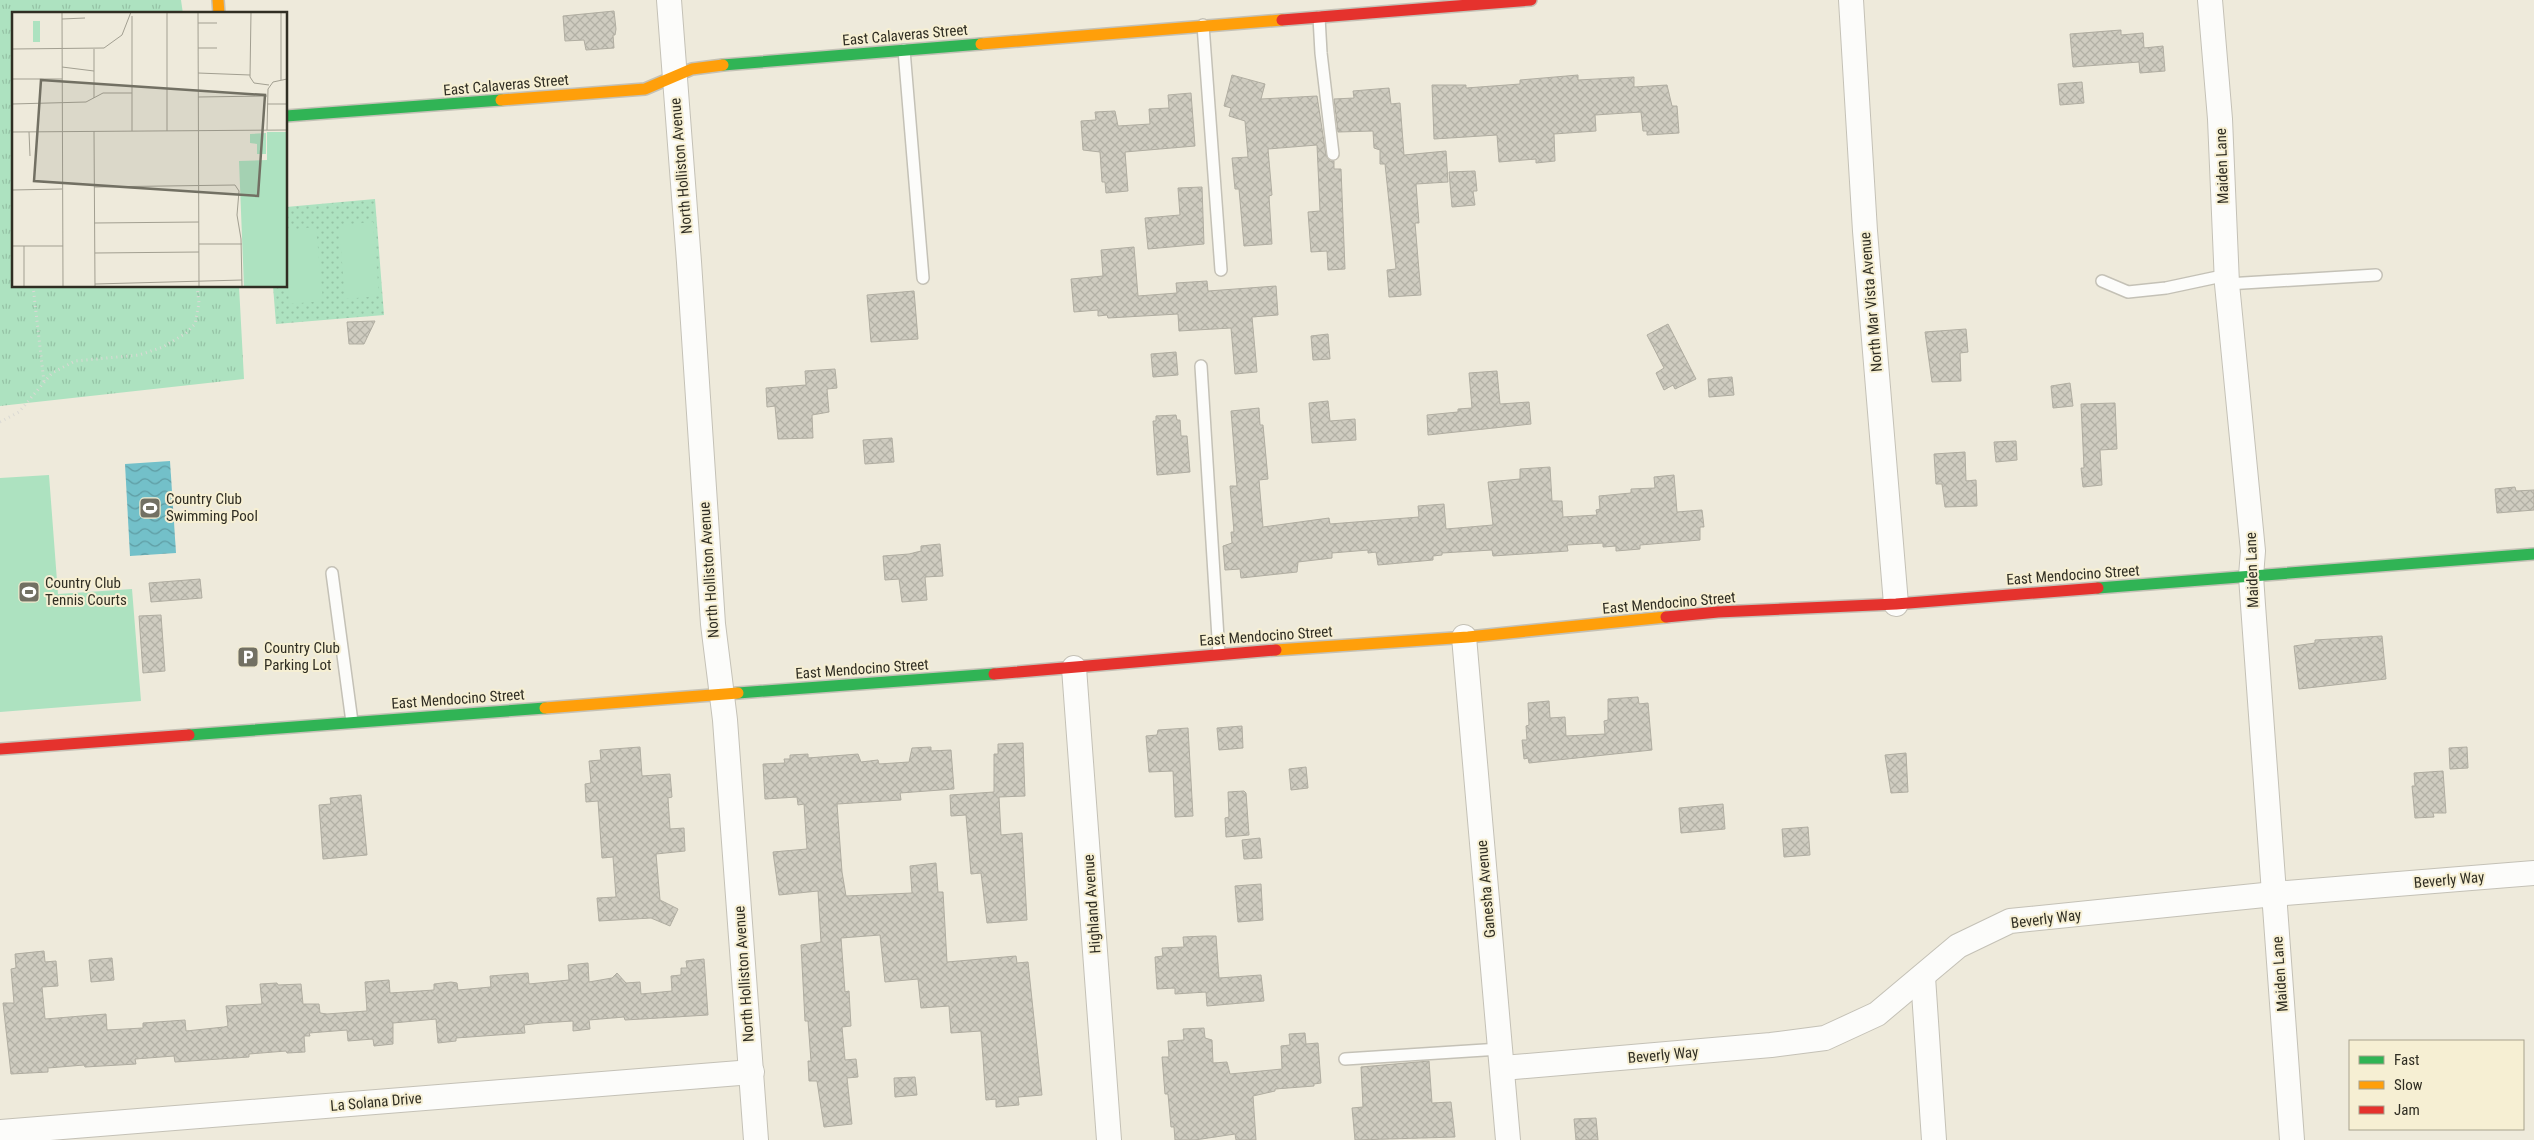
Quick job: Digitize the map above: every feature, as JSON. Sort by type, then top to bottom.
[{"type":"street","name":"North Holliston Avenue","points":[[668,0],[689,262],[713,624],[725,720],[756,1140]]},
{"type":"street","name":"East Calaveras Street","points":[[288,116],[645,89],[674,75],[697,67],[1531,0]]},
{"type":"street","name":"North Mar Vista Avenue","points":[[1851,0],[1865,231],[1896,604]]},
{"type":"street","name":"Maiden Lane","points":[[2210,0],[2220,119],[2227,280],[2253,551],[2251,576],[2292,1140]]},
{"type":"street","name":"East Mendocino Street","points":[[0,749],[1074,668],[1219,654],[1464,637],[1718,612],[1896,604],[2534,554]]},
{"type":"street","name":"Ganesha Avenue","points":[[1464,637],[1508,1140]]},
{"type":"street","name":"Highland Avenue","points":[[1074,668],[1109,1140]]},
{"type":"street","name":"Beverly Way","points":[[1501,1058],[1771,1045],[1825,1038],[1877,1014],[1958,946],[2010,921],[2274,894],[2534,873]]},
{"type":"street","points":[[1923,977],[1934,1140]]},
{"type":"street","name":"La Solana Drive","points":[[0,1132],[752,1072]]},
{"type":"lane","points":[[1319,16],[1321,52],[1333,154]]},
{"type":"lane","points":[[1203,25],[1221,270]]},
{"type":"lane","points":[[904,50],[923,278]]},
{"type":"lane","points":[[2102,281],[2128,292],[2227,280],[2376,275]]},
{"type":"lane","points":[[1201,366],[1219,654]]},
{"type":"lane","points":[[332,573],[352,722]]},
{"type":"lane","points":[[1345,1059],[1501,1058]]},
{"type":"path","points":[[33,288],[44,382]]},
{"type":"path","points":[[0,422],[19,412],[52,373],[75,361],[139,355],[163,347],[186,333],[195,324],[199,303],[197,288]]},
{"type":"green space","points":[[0,0],[181,0],[183,12],[12,12],[12,288],[239,288],[244,379],[0,406]]},
{"type":"green space","points":[[375,199],[384,315],[276,324],[273,288],[288,288],[288,207]]},
{"type":"green space","points":[[373,222],[379,296],[345,299],[339,225]]},
{"type":"green space","points":[[316,227],[323,301],[289,304],[288,230]]},
{"type":"green space","name":"Country Club Tennis Courts","points":[[49,475],[58,594],[132,589],[141,701],[0,712],[0,478]]},
{"type":"water","name":"Country Club Swimming Pool","points":[[170,461],[176,553],[130,556],[125,464]]},
{"type":"building","points":[[614,11],[616,29],[615,35],[613,35],[614,48],[586,50],[584,40],[565,41],[563,16]]},
{"type":"building","points":[[2121,30],[2121,35],[2143,33],[2144,48],[2163,46],[2165,71],[2140,73],[2139,62],[2073,67],[2070,34]]},
{"type":"building","points":[[1232,75],[1265,84],[1261,99],[1317,96],[1326,155],[1330,161],[1334,161],[1334,169],[1341,169],[1345,269],[1328,270],[1327,251],[1311,252],[1308,212],[1320,211],[1317,145],[1268,149],[1272,195],[1269,196],[1272,244],[1244,246],[1239,189],[1235,189],[1232,158],[1248,157],[1245,121],[1229,116],[1231,108],[1224,106]]},
{"type":"building","points":[[1578,75],[1578,80],[1634,77],[1634,87],[1667,85],[1672,106],[1677,106],[1679,133],[1647,135],[1647,131],[1643,131],[1641,112],[1595,115],[1596,131],[1554,134],[1555,161],[1536,163],[1536,159],[1499,162],[1497,135],[1434,139],[1432,85],[1466,85],[1466,88],[1520,84],[1520,80]]},
{"type":"building","points":[[2082,82],[2084,103],[2060,105],[2058,84]]},
{"type":"building","points":[[1389,88],[1391,104],[1400,103],[1404,155],[1446,151],[1448,182],[1416,184],[1419,223],[1415,223],[1421,295],[1389,297],[1387,270],[1396,269],[1385,164],[1380,164],[1380,150],[1374,148],[1373,131],[1338,132],[1334,99],[1354,98],[1353,91]]},
{"type":"building","points":[[1191,93],[1195,146],[1125,152],[1128,191],[1106,193],[1105,182],[1102,182],[1100,152],[1083,150],[1081,121],[1096,120],[1095,112],[1115,111],[1118,126],[1150,124],[1149,109],[1169,108],[1168,95]]},
{"type":"building","points":[[1475,171],[1477,191],[1473,191],[1475,205],[1452,207],[1449,172]]},
{"type":"building","points":[[1202,187],[1204,244],[1148,249],[1145,218],[1180,215],[1178,188]]},
{"type":"building","points":[[1134,247],[1138,296],[1177,293],[1176,283],[1207,281],[1208,291],[1276,286],[1278,315],[1252,317],[1257,372],[1235,374],[1231,328],[1179,331],[1178,314],[1108,318],[1107,315],[1098,316],[1098,310],[1074,312],[1071,279],[1103,276],[1101,250]]},
{"type":"building","points":[[914,291],[918,339],[871,342],[867,295]]},
{"type":"building","points":[[375,321],[364,344],[349,344],[347,322]]},
{"type":"building","points":[[1668,324],[1696,379],[1675,389],[1673,385],[1664,390],[1656,373],[1664,368],[1647,335]]},
{"type":"building","points":[[1966,329],[1968,352],[1960,353],[1961,381],[1932,382],[1925,332]]},
{"type":"building","points":[[1328,334],[1330,359],[1313,360],[1311,336]]},
{"type":"building","points":[[1176,352],[1178,375],[1153,377],[1151,354]]},
{"type":"building","points":[[835,369],[837,388],[827,389],[829,412],[812,415],[813,438],[778,439],[775,406],[767,407],[766,388],[806,385],[805,371]]},
{"type":"building","points":[[1497,371],[1500,404],[1529,402],[1531,424],[1428,435],[1427,415],[1458,412],[1458,409],[1472,408],[1469,373]]},
{"type":"building","points":[[1732,377],[1734,395],[1709,397],[1708,379]]},
{"type":"building","points":[[2070,383],[2073,406],[2053,408],[2051,386]]},
{"type":"building","points":[[1328,401],[1330,421],[1355,419],[1356,440],[1312,443],[1309,403]]},
{"type":"building","points":[[2115,403],[2117,449],[2100,450],[2102,485],[2083,487],[2081,468],[2084,468],[2081,404]]},
{"type":"building","points":[[1259,408],[1260,425],[1263,425],[1268,479],[1259,480],[1263,527],[1329,518],[1330,524],[1419,517],[1418,506],[1444,504],[1446,529],[1493,525],[1488,482],[1520,479],[1520,469],[1550,467],[1552,501],[1562,501],[1563,517],[1597,515],[1596,510],[1600,509],[1599,496],[1631,493],[1631,489],[1655,488],[1654,477],[1674,475],[1677,512],[1702,510],[1704,527],[1700,527],[1700,540],[1640,545],[1640,549],[1616,551],[1616,546],[1603,547],[1603,543],[1567,545],[1568,551],[1493,556],[1492,550],[1442,553],[1442,555],[1433,556],[1433,560],[1378,565],[1376,552],[1368,553],[1368,550],[1332,553],[1332,558],[1298,562],[1297,572],[1241,578],[1240,569],[1225,570],[1223,546],[1232,543],[1231,532],[1234,532],[1230,486],[1237,486],[1231,411]]},
{"type":"building","points":[[1176,415],[1177,420],[1180,420],[1181,436],[1187,436],[1190,472],[1157,475],[1153,421],[1156,421],[1156,416]]},
{"type":"building","points":[[892,438],[894,462],[865,464],[863,440]]},
{"type":"building","points":[[2016,441],[2017,460],[1996,462],[1994,442]]},
{"type":"building","points":[[1965,452],[1966,481],[1976,480],[1977,506],[1945,507],[1942,484],[1936,484],[1934,454]]},
{"type":"building","points":[[2515,487],[2516,491],[2534,490],[2534,510],[2497,513],[2495,489]]},
{"type":"building","points":[[940,544],[943,576],[925,577],[927,600],[902,602],[899,579],[885,580],[883,556],[909,554],[921,551],[921,546]]},
{"type":"building","points":[[200,579],[202,598],[151,602],[149,583]]},
{"type":"building","points":[[161,615],[165,671],[143,673],[139,616]]},
{"type":"building","points":[[2382,636],[2386,679],[2299,689],[2294,646],[2315,643],[2315,640]]},
{"type":"building","points":[[1638,697],[1639,704],[1648,703],[1652,750],[1529,763],[1528,758],[1524,759],[1522,740],[1527,740],[1526,726],[1529,725],[1528,703],[1549,701],[1550,718],[1565,717],[1566,736],[1605,734],[1604,721],[1608,720],[1608,699]]},
{"type":"building","points":[[1242,726],[1243,748],[1219,750],[1217,728]]},
{"type":"building","points":[[1188,728],[1193,816],[1175,817],[1173,771],[1149,772],[1146,736],[1157,735],[1158,730]]},
{"type":"building","points":[[1023,743],[1025,796],[999,797],[1001,835],[1022,833],[1027,920],[987,923],[981,873],[971,874],[966,815],[951,816],[950,795],[994,792],[994,754],[998,754],[998,744]]},
{"type":"building","points":[[640,747],[642,776],[670,774],[672,797],[668,798],[670,829],[684,828],[685,851],[656,854],[660,900],[678,909],[670,926],[651,918],[599,921],[597,898],[616,897],[613,857],[602,858],[598,801],[586,802],[585,784],[591,783],[589,761],[601,760],[600,750]]},
{"type":"building","points":[[931,747],[931,751],[951,750],[954,789],[900,793],[901,800],[837,804],[842,872],[846,896],[912,893],[910,866],[936,863],[938,892],[943,892],[947,962],[1016,956],[1017,963],[1028,962],[1042,1095],[1018,1097],[1019,1105],[996,1107],[996,1099],[986,1100],[981,1031],[951,1033],[949,1006],[921,1008],[918,979],[885,982],[880,935],[841,938],[845,992],[849,991],[851,1026],[842,1027],[845,1060],[856,1059],[858,1077],[847,1078],[852,1124],[824,1127],[817,1081],[809,1081],[808,1061],[811,1061],[808,1021],[805,1021],[801,945],[821,942],[818,891],[779,895],[773,852],[807,849],[804,804],[798,805],[797,797],[765,799],[763,764],[785,763],[784,759],[790,759],[790,755],[808,754],[808,758],[858,754],[861,762],[878,760],[879,764],[909,762],[912,748]]},
{"type":"building","points":[[2467,747],[2468,768],[2450,769],[2449,748]]},
{"type":"building","points":[[1906,753],[1908,792],[1891,793],[1885,755]]},
{"type":"building","points":[[1306,767],[1308,788],[1291,790],[1289,769]]},
{"type":"building","points":[[2443,771],[2446,813],[2433,813],[2434,817],[2415,818],[2412,786],[2415,786],[2414,773]]},
{"type":"building","points":[[1244,791],[1246,793],[1249,835],[1226,837],[1225,818],[1229,817],[1228,792]]},
{"type":"building","points":[[361,795],[367,855],[323,859],[319,805],[331,804],[330,798]]},
{"type":"building","points":[[1723,804],[1725,829],[1681,833],[1679,808]]},
{"type":"building","points":[[1808,827],[1810,855],[1784,857],[1782,829]]},
{"type":"building","points":[[1260,838],[1262,858],[1244,859],[1242,840]]},
{"type":"building","points":[[1261,884],[1263,920],[1238,922],[1235,886]]},
{"type":"building","points":[[1216,936],[1219,978],[1261,975],[1264,1001],[1207,1006],[1206,992],[1175,994],[1175,988],[1157,989],[1155,957],[1163,956],[1162,948],[1184,947],[1183,937]]},
{"type":"building","points":[[44,951],[45,962],[56,961],[58,986],[42,987],[45,1019],[106,1014],[107,1030],[143,1028],[143,1023],[185,1020],[186,1031],[228,1026],[226,1006],[262,1004],[260,984],[301,984],[303,1004],[319,1004],[320,1013],[327,1014],[367,1011],[365,982],[389,980],[390,993],[434,990],[434,984],[451,982],[457,983],[458,990],[491,987],[490,976],[528,973],[529,984],[569,980],[568,965],[588,963],[589,982],[612,978],[617,973],[626,983],[640,982],[641,994],[672,991],[671,976],[681,975],[681,968],[687,968],[686,961],[704,959],[708,1015],[625,1020],[624,1017],[589,1020],[590,1029],[573,1031],[573,1021],[541,1023],[524,1025],[525,1033],[456,1038],[456,1041],[438,1043],[436,1019],[393,1023],[393,1044],[374,1046],[373,1039],[348,1041],[347,1030],[309,1033],[310,1036],[304,1036],[305,1052],[287,1053],[286,1051],[249,1054],[249,1057],[175,1062],[174,1056],[135,1059],[136,1064],[85,1067],[84,1065],[48,1068],[48,1072],[11,1074],[3,1003],[14,1003],[11,969],[16,968],[15,954]]},
{"type":"building","points":[[112,958],[114,980],[91,982],[89,960]]},
{"type":"building","points":[[1204,1028],[1205,1038],[1212,1040],[1213,1063],[1227,1062],[1230,1074],[1282,1069],[1281,1046],[1290,1045],[1289,1034],[1305,1033],[1306,1044],[1318,1043],[1321,1083],[1314,1084],[1314,1086],[1275,1089],[1275,1091],[1253,1096],[1256,1140],[1236,1140],[1235,1134],[1195,1140],[1175,1140],[1174,1127],[1171,1127],[1168,1094],[1165,1094],[1162,1057],[1169,1057],[1168,1041],[1184,1040],[1183,1029]]},
{"type":"building","points":[[1429,1061],[1432,1103],[1451,1102],[1455,1137],[1355,1140],[1352,1108],[1363,1107],[1361,1067]]},
{"type":"building","points":[[915,1077],[917,1095],[895,1097],[894,1078]]},
{"type":"building","points":[[1596,1118],[1598,1140],[1576,1140],[1574,1119]]},
{"type":"traffic: fast","points":[[723,65],[981,44]]},
{"type":"traffic: fast","points":[[288,116],[501,100]]},
{"type":"traffic: fast","points":[[2098,588],[2534,554]]},
{"type":"traffic: fast","points":[[738,693],[994,674]]},
{"type":"traffic: fast","points":[[189,735],[545,708]]},
{"type":"traffic: slow","points":[[218,0],[219,12]]},
{"type":"traffic: slow","points":[[981,44],[1282,20]]},
{"type":"traffic: slow","points":[[501,100],[645,89],[692,69],[723,65]]},
{"type":"traffic: slow","points":[[1276,650],[1468,637],[1666,617]]},
{"type":"traffic: slow","points":[[545,708],[738,693]]},
{"type":"traffic: jam","points":[[1282,20],[1531,0]]},
{"type":"traffic: jam","points":[[1666,617],[1718,612],[1896,604],[2098,588]]},
{"type":"traffic: jam","points":[[994,674],[1276,650]]},
{"type":"traffic: jam","points":[[0,749],[189,735]]},
{"type":"place","name":"Country Club Swimming Pool","points":[[150,508]]},
{"type":"place","name":"Country Club Tennis Courts","points":[[29,592]]},
{"type":"place","name":"Country Club Parking Lot","points":[[248,657]]}]
